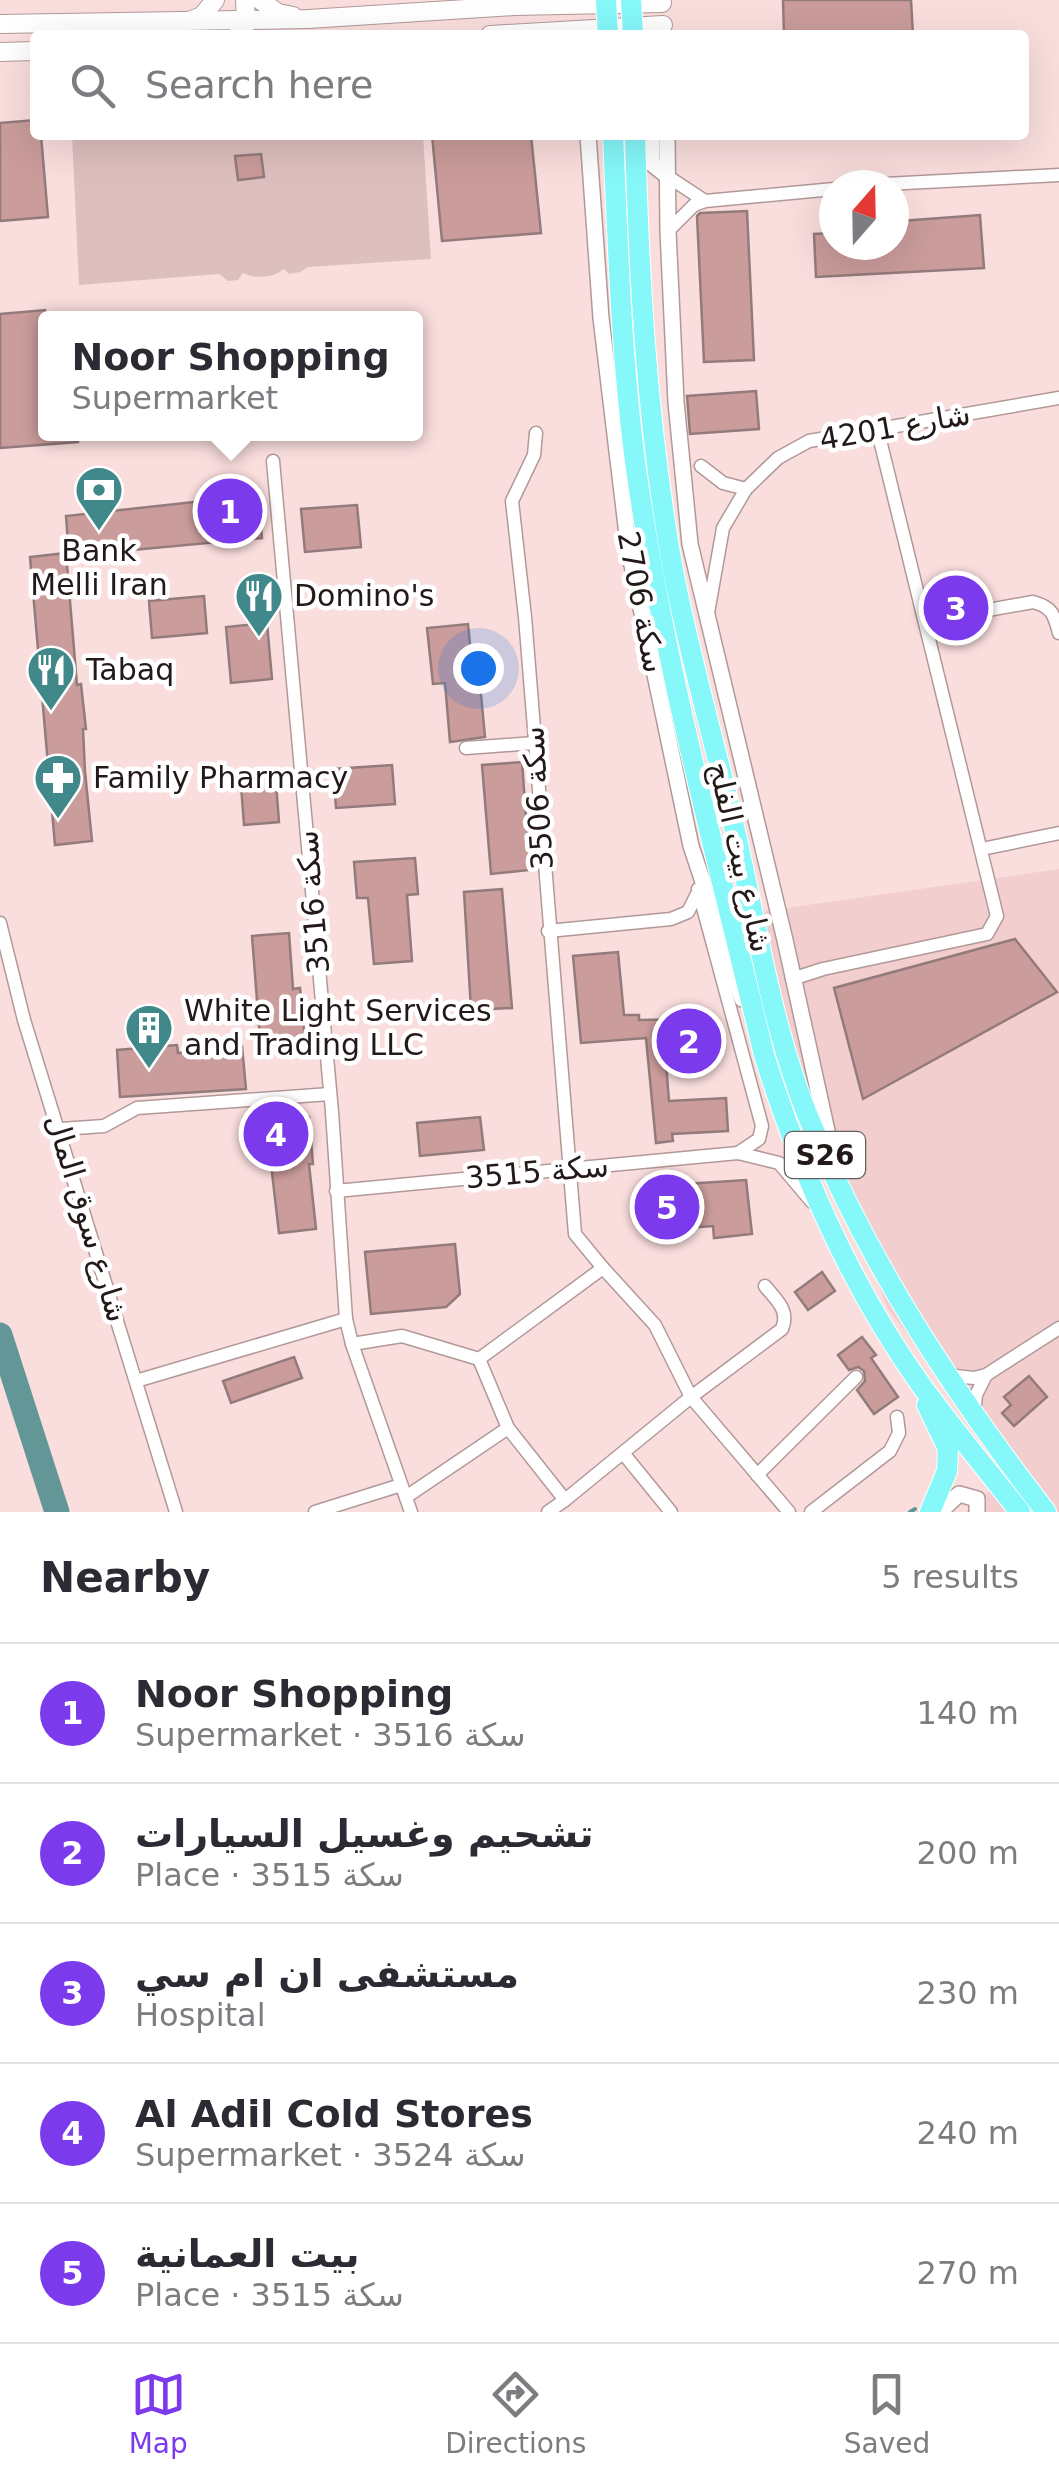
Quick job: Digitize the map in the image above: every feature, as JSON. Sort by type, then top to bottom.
[{"type":"main road","points":[[188,22],[202,16],[214,0]]},
{"type":"main road","points":[[228,0],[238,30]]},
{"type":"main road","points":[[238,30],[245,0]]},
{"type":"main road","points":[[260,0],[278,13],[308,20]]},
{"type":"main road","points":[[606,0],[608,30]]},
{"type":"main road","points":[[631,0],[633,30]]},
{"type":"main road","points":[[0,24],[188,22],[238,30],[308,20],[519,3],[662,1]]},
{"type":"main road","points":[[0,52],[30,51]]},
{"type":"main road","name":"شارع بيت الفلج","points":[[613,140],[625,353],[636,466],[654,580],[764,1055],[787,1126],[832,1228],[881,1322],[921,1384],[1020,1512]]},
{"type":"main road","name":"شارع بيت الفلج","points":[[636,140],[638,256],[656,463],[674,574],[775,1015],[810,1124],[906,1314],[974,1418],[1046,1512]]},
{"type":"main road","points":[[921,1384],[948,1449],[947,1471],[930,1512]]},
{"type":"street","points":[[662,1],[663,30]]},
{"type":"street","points":[[581,2],[583,30]]},
{"type":"street","name":"سكة 2706","points":[[589,140],[601,318],[629,552],[692,846],[748,1018],[764,1055]]},
{"type":"street","points":[[593,184],[598,169],[598,140]]},
{"type":"street","points":[[652,140],[652,164],[705,202]]},
{"type":"street","points":[[667,140],[676,402],[690,544],[707,616]]},
{"type":"street","points":[[909,183],[1059,175]]},
{"type":"street","points":[[668,231],[694,205],[819,190]]},
{"type":"street","name":"شارع 4201","points":[[838,1182],[707,616],[723,528],[746,489],[778,458],[809,441],[1059,398]]},
{"type":"street","points":[[792,979],[987,934],[997,916],[878,432]]},
{"type":"street","name":"سكة 3506","points":[[536,433],[534,455],[512,501],[575,1234],[655,1326],[690,1397],[790,1512]]},
{"type":"street","name":"سكة 3516","points":[[273,461],[330,1094],[346,1319],[411,1512]]},
{"type":"street","points":[[701,466],[723,483],[746,489]]},
{"type":"street","points":[[926,621],[1032,602],[1054,613],[1059,633]]},
{"type":"street","points":[[466,748],[534,743]]},
{"type":"street","points":[[982,848],[1059,832]]},
{"type":"street","points":[[692,846],[698,890],[762,1126],[759,1138],[738,1153]]},
{"type":"street","points":[[548,931],[671,919],[688,912],[696,902],[698,890]]},
{"type":"street","name":"شارع سوق المال","points":[[0,923],[24,1020],[176,1512]]},
{"type":"street","points":[[60,1129],[104,1126],[137,1108],[330,1094]]},
{"type":"street","name":"سكة 3515","points":[[336,1190],[738,1153],[779,1163],[832,1228]]},
{"type":"street","points":[[479,1359],[603,1268]]},
{"type":"street","points":[[479,1359],[508,1428],[559,1507],[690,1397],[782,1328],[784,1310],[765,1286]]},
{"type":"street","points":[[136,1381],[346,1319]]},
{"type":"street","points":[[945,1375],[986,1375],[1059,1328]]},
{"type":"street","points":[[352,1344],[402,1336],[479,1359]]},
{"type":"street","points":[[974,1418],[976,1395],[986,1375]]},
{"type":"street","points":[[756,1474],[856,1377]]},
{"type":"street","points":[[811,1512],[890,1452],[899,1434],[897,1417]]},
{"type":"street","points":[[315,1512],[404,1491],[508,1428]]},
{"type":"street","points":[[623,1453],[672,1512]]},
{"type":"street","points":[[940,1512],[959,1494],[978,1499],[977,1512]]},
{"type":"shaded area","points":[[72,140],[423,140],[431,259],[308,267],[289,274],[284,269],[264,277],[243,273],[238,280],[228,281],[219,274],[79,285]]},
{"type":"shaded area","points":[[1059,869],[1059,1512],[965,1512],[1010,1473],[887,1307],[797,1062],[759,912]]},
{"type":"building","points":[[783,0],[911,0],[913,30],[784,30]]},
{"type":"building","points":[[30,120],[30,140],[41,140],[48,217],[0,221],[0,123]]},
{"type":"building","points":[[432,140],[532,140],[541,233],[442,241]]},
{"type":"building","points":[[261,154],[264,177],[238,180],[235,156]]},
{"type":"building","points":[[747,211],[754,360],[704,362],[697,216]]},
{"type":"building","points":[[980,215],[984,268],[816,277],[814,234],[819,234],[819,260],[909,260],[909,220]]},
{"type":"building","points":[[45,310],[38,311],[38,441],[78,442],[0,448],[0,314]]},
{"type":"building","points":[[756,391],[759,429],[690,434],[687,396]]},
{"type":"building","points":[[258,495],[262,538],[69,556],[66,516]]},
{"type":"building","points":[[357,505],[361,547],[305,552],[301,509]]},
{"type":"building","points":[[66,553],[77,685],[81,684],[86,729],[85,772],[92,841],[55,845],[30,557]]},
{"type":"building","points":[[204,596],[207,633],[152,638],[149,601]]},
{"type":"building","points":[[267,623],[272,679],[231,683],[226,627]]},
{"type":"building","points":[[468,624],[485,737],[450,742],[445,683],[433,684],[427,628]]},
{"type":"building","points":[[522,762],[530,870],[491,874],[482,765]]},
{"type":"building","points":[[392,765],[395,804],[336,808],[333,769]]},
{"type":"building","points":[[275,770],[279,822],[244,825],[240,772]]},
{"type":"building","points":[[415,858],[418,894],[407,895],[412,961],[374,964],[368,898],[357,898],[354,862]]},
{"type":"building","points":[[502,889],[512,1008],[471,1010],[464,892]]},
{"type":"building","points":[[289,933],[293,989],[300,988],[306,1048],[261,1052],[252,936]]},
{"type":"building","points":[[1015,939],[1057,992],[863,1099],[834,988]]},
{"type":"building","points":[[618,952],[624,1015],[639,1015],[639,1020],[700,1019],[701,1033],[696,1034],[698,1062],[666,1063],[669,1101],[726,1098],[728,1131],[672,1134],[673,1141],[656,1143],[646,1038],[581,1043],[573,956]]},
{"type":"building","points":[[177,1045],[178,1053],[242,1046],[246,1089],[120,1097],[117,1050]]},
{"type":"building","points":[[309,1117],[316,1229],[279,1233],[266,1121]]},
{"type":"building","points":[[480,1117],[484,1150],[420,1156],[417,1123]]},
{"type":"building","points":[[746,1180],[752,1234],[714,1238],[713,1226],[641,1231],[638,1187]]},
{"type":"building","points":[[455,1244],[460,1294],[446,1307],[371,1314],[365,1252]]},
{"type":"building","points":[[822,1272],[835,1291],[808,1310],[795,1292]]},
{"type":"building","points":[[862,1337],[876,1355],[871,1358],[898,1397],[874,1414],[857,1390],[865,1381],[864,1371],[858,1367],[849,1370],[838,1355]]},
{"type":"building","points":[[294,1357],[302,1378],[231,1403],[223,1381]]},
{"type":"building","points":[[1029,1376],[1047,1397],[1014,1426],[1002,1413],[1011,1405],[1004,1397]]},
{"type":"waterway","points":[[0,1335],[57,1512]]},
{"type":"waterway","points":[[910,1512],[915,1509]]},
{"type":"place","name":"Noor Shopping","points":[[230,511]]},
{"type":"place","name":"Bank Melli Iran","points":[[99,532]]},
{"type":"place","name":"مستشفى ان ام سي","points":[[956,608]]},
{"type":"place","name":"Domino's","points":[[259,638]]},
{"type":"place","name":"Tabaq","points":[[51,712]]},
{"type":"place","name":"Family Pharmacy","points":[[58,820]]},
{"type":"place","name":"تشحيم وغسيل السيارات","points":[[689,1041]]},
{"type":"place","name":"White Light Services and Trading LLC","points":[[149,1070]]},
{"type":"place","name":"Al Adil Cold Stores","points":[[276,1134]]},
{"type":"place","name":"بيت العمانية","points":[[667,1207]]}]
